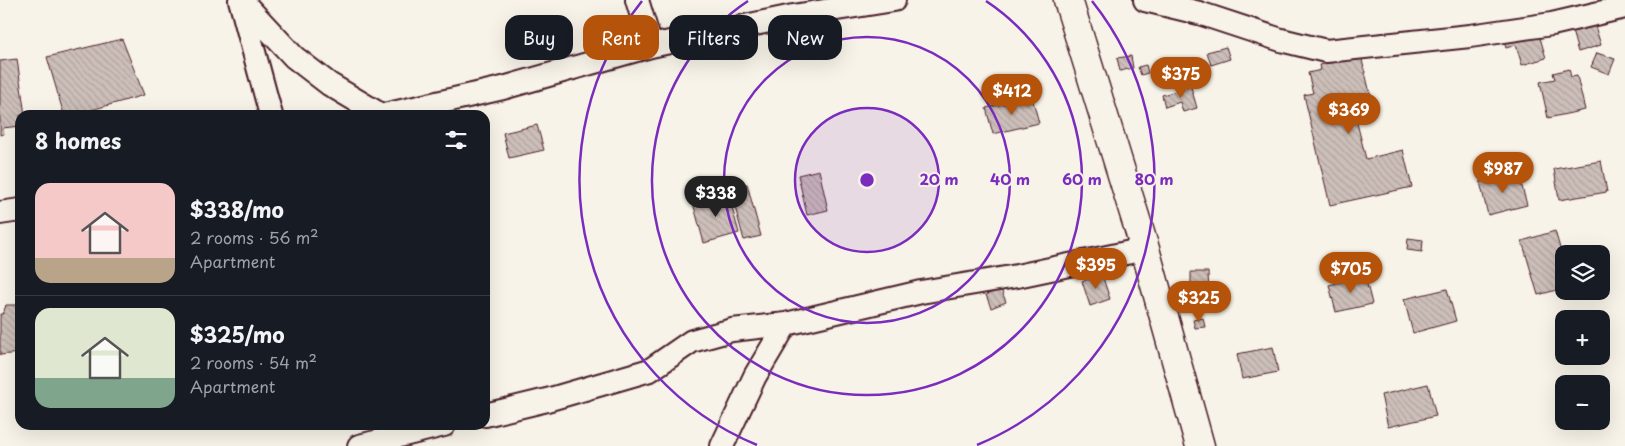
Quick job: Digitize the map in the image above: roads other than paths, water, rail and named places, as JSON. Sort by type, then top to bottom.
[{"type":"main road","points":[[1068,0],[1145,249],[1200,446]]},
{"type":"street","points":[[241,0],[270,110]]},
{"type":"street","points":[[241,0],[294,57],[329,84],[373,110]]},
{"type":"street","points":[[637,0],[642,15]]},
{"type":"street","points":[[659,44],[793,16],[894,0]]},
{"type":"street","points":[[1145,0],[1199,13],[1281,40],[1326,51],[1552,24],[1625,7]]},
{"type":"street","points":[[404,110],[503,88],[602,60]]},
{"type":"street","points":[[0,213],[15,211]]},
{"type":"street","points":[[490,414],[547,400],[650,370],[692,341],[732,330],[786,324],[921,292],[1017,276],[1145,249]]},
{"type":"street","points":[[722,446],[755,376],[786,324]]},
{"type":"street","points":[[360,446],[424,430]]}]
